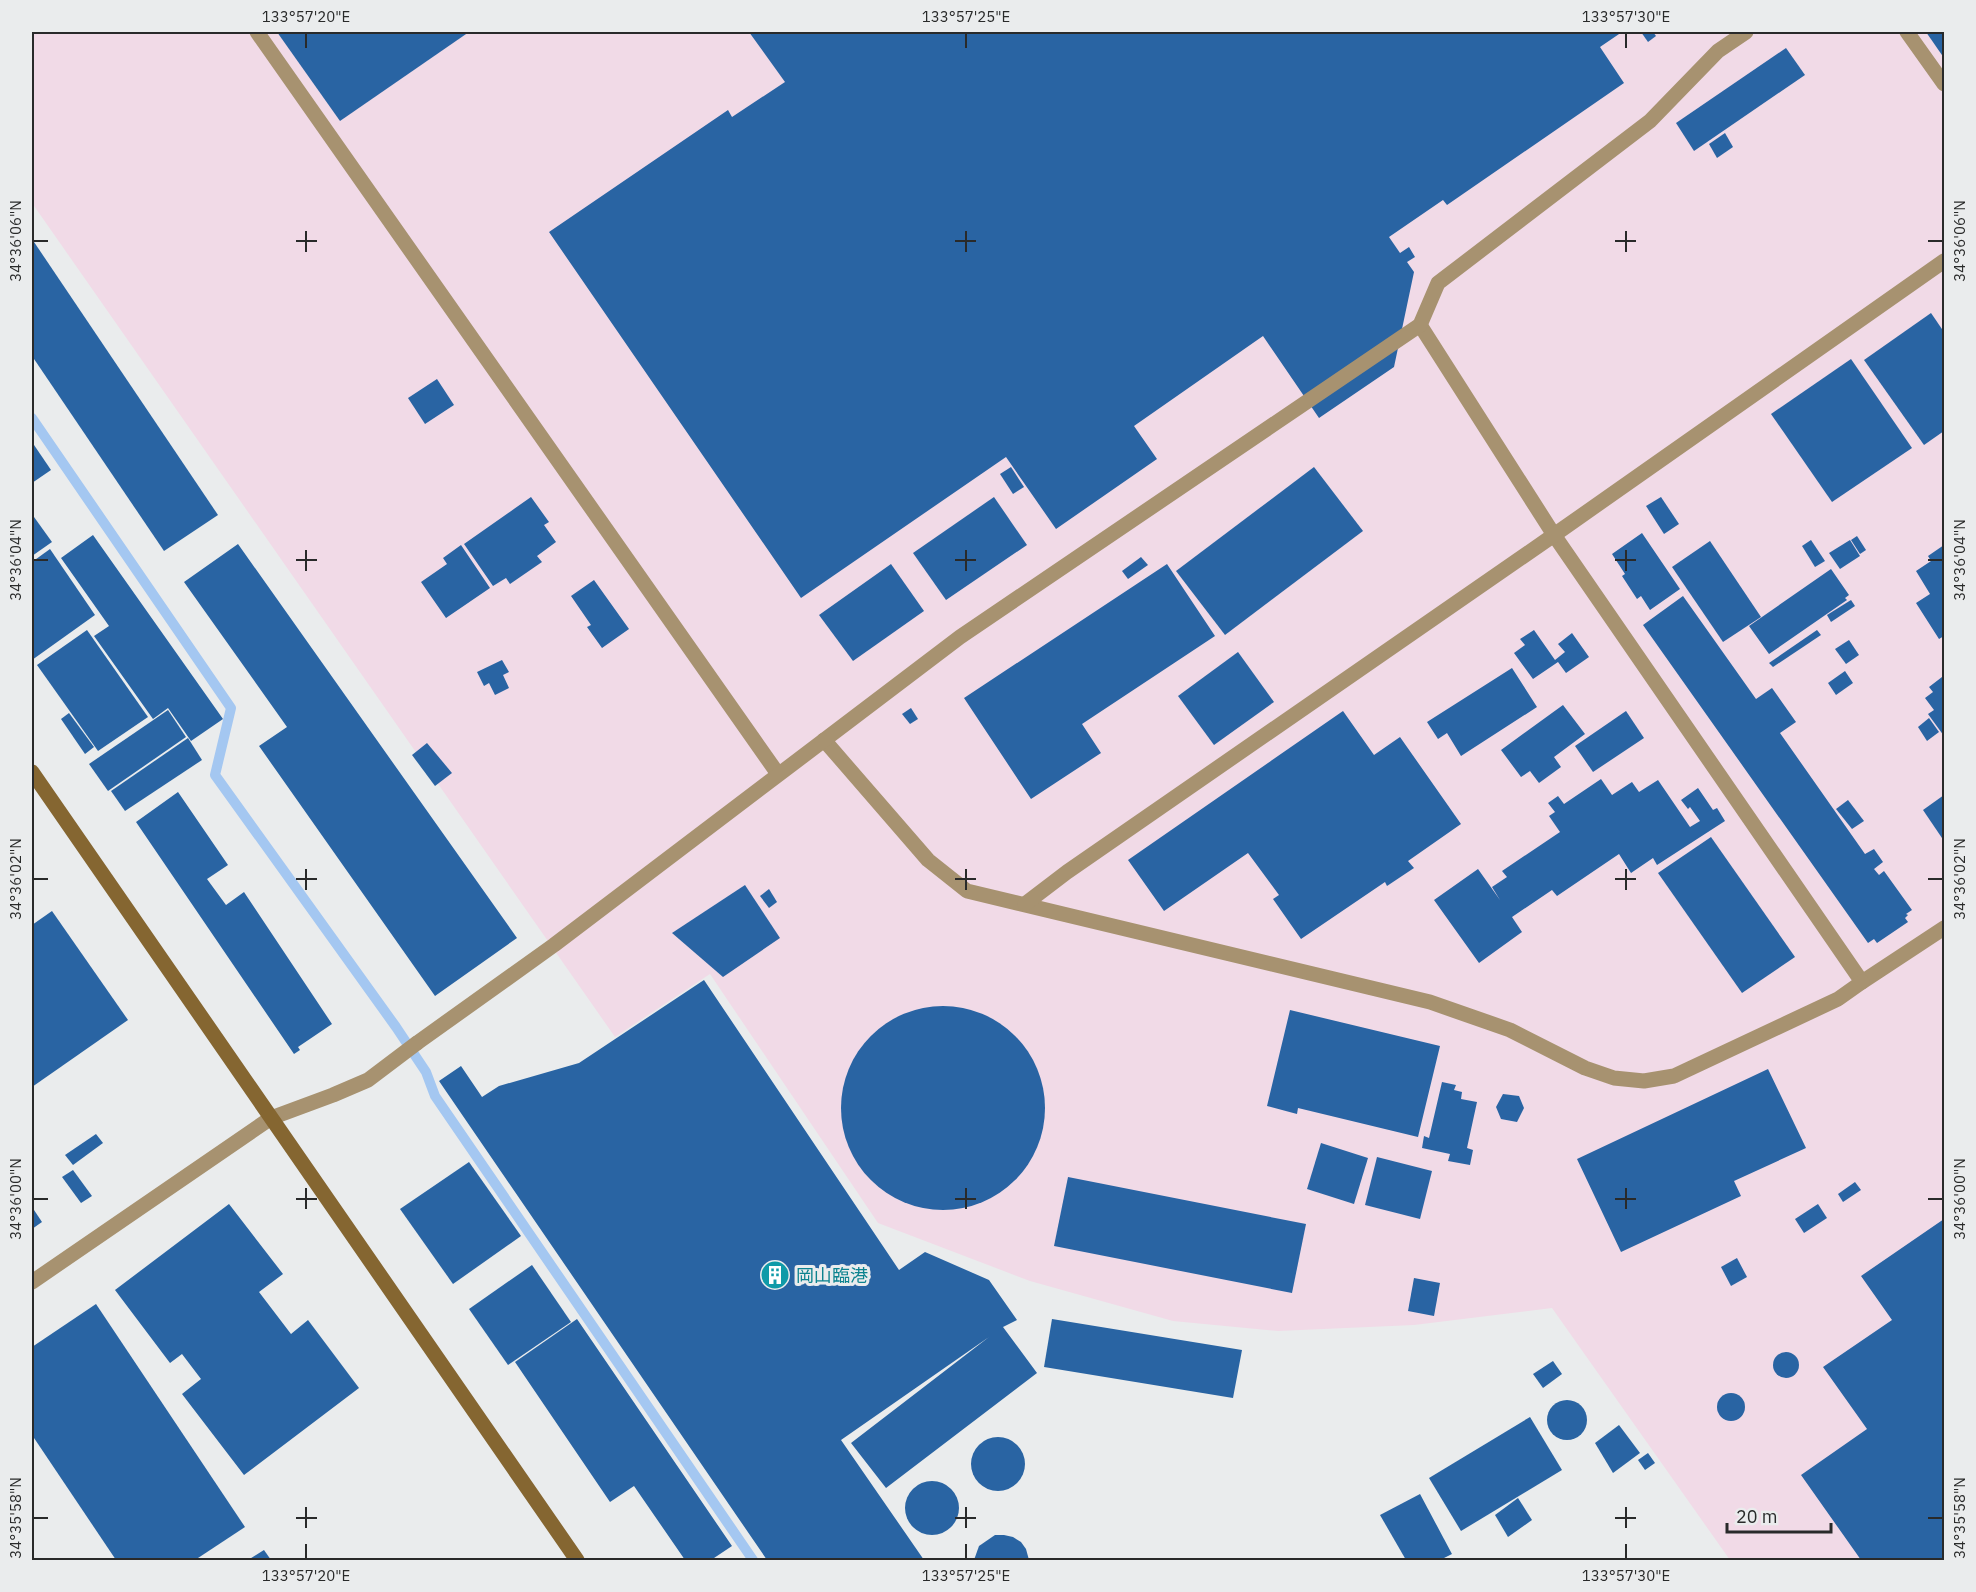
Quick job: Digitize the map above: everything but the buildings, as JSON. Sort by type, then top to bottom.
[{"type":"street","points":[[257,32],[778,774]]},
{"type":"street","points":[[32,1282],[271,1118],[368,1080],[563,938],[960,637],[1420,325],[1438,283],[1650,121],[1719,51],[1746,32]]},
{"type":"street","points":[[1907,32],[1944,84]]},
{"type":"street","points":[[1025,904],[1067,872],[1554,535],[1944,261]]},
{"type":"street","points":[[1420,325],[1554,535],[1862,982]]},
{"type":"street","points":[[824,740],[928,860],[968,891],[1430,1002],[1510,1030],[1585,1068],[1614,1078],[1644,1081],[1674,1076],[1838,999],[1944,928]]},
{"type":"street","points":[[32,772],[577,1560]]},
{"type":"shaded area","points":[[32,32],[1944,32],[1944,1560],[1730,1560],[1552,1308],[1414,1325],[1278,1331],[1173,1321],[1030,1281],[878,1223],[710,974],[615,1037],[32,203]]},
{"type":"waterway","points":[[32,418],[231,708],[215,775],[396,1027],[426,1072],[435,1096],[753,1560]]},
{"type":"place","name":"岡山臨港","points":[[775,1275]]}]
